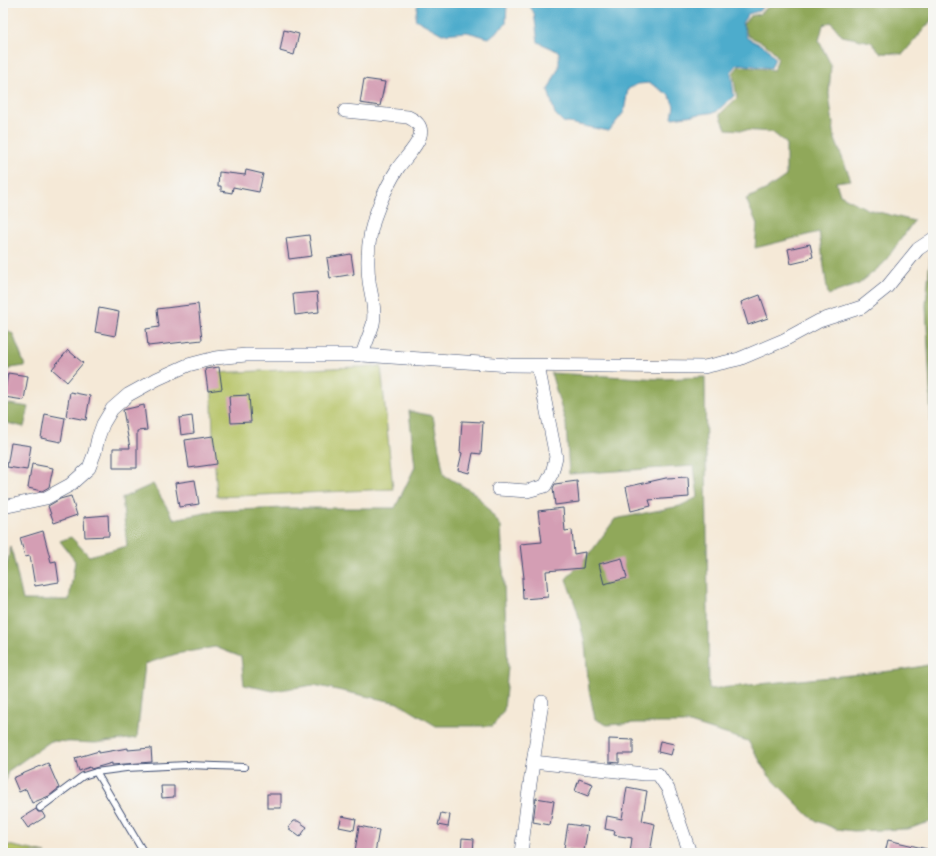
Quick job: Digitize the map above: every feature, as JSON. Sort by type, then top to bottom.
[{"type":"street","points":[[345,111],[408,117],[417,122],[420,129],[420,139],[416,146],[399,167],[386,188],[376,212],[370,233],[368,258],[369,281],[374,309],[373,323],[362,356]]},
{"type":"street","points":[[3,507],[46,498],[70,485],[89,468],[103,424],[112,409],[128,395],[157,378],[182,368],[215,358],[246,355],[362,356],[538,366],[704,367],[739,359],[784,340],[819,320],[862,307],[887,287],[918,249],[933,239]]},
{"type":"street","points":[[498,489],[527,491],[545,486],[552,473],[556,457],[538,366]]},
{"type":"street","points":[[521,853],[542,702]]},
{"type":"street","points":[[533,762],[658,774],[668,788],[690,853]]},
{"type":"lane","points":[[40,808],[84,776],[96,772],[126,768],[187,765],[244,767]]},
{"type":"lane","points":[[96,772],[144,853]]},
{"type":"green space","points":[[773,3],[933,3],[933,16],[930,22],[903,54],[881,53],[871,42],[842,36],[831,22],[823,25],[819,41],[831,65],[829,94],[835,139],[851,180],[836,182],[840,195],[867,209],[914,221],[883,264],[859,284],[828,295],[819,232],[755,248],[757,224],[746,199],[767,189],[786,176],[786,143],[772,132],[726,129],[720,114],[737,98],[733,73],[739,66],[774,70],[778,58],[765,44],[748,36],[743,24],[750,16],[759,14]]},
{"type":"green space","points":[[933,257],[933,537],[930,389],[926,305],[930,258]]},
{"type":"green space","points":[[3,327],[13,334],[25,366],[11,368],[3,375]]},
{"type":"green space","points":[[381,366],[393,489],[217,497],[211,373]]},
{"type":"green space","points":[[551,373],[662,379],[705,377],[709,689],[901,670],[933,664],[933,821],[908,829],[854,831],[836,829],[817,821],[808,815],[769,776],[748,741],[690,723],[636,723],[607,725],[595,719],[589,690],[585,644],[577,610],[566,579],[591,552],[615,519],[680,506],[698,497],[694,466],[569,474],[566,424]]},
{"type":"green space","points":[[3,403],[29,407],[24,427],[3,422]]},
{"type":"green space","points":[[409,411],[433,416],[444,475],[476,494],[501,526],[508,667],[504,710],[493,726],[436,726],[398,703],[314,685],[273,691],[244,685],[241,657],[215,647],[176,654],[145,664],[137,738],[95,743],[51,741],[8,771],[3,790],[3,580],[11,547],[23,600],[69,600],[75,561],[60,541],[71,537],[89,556],[127,546],[122,498],[153,484],[174,519],[215,511],[285,508],[395,508],[415,467]]},
{"type":"green space","points":[[3,844],[46,853],[3,853]]},
{"type":"water","points":[[418,3],[507,3],[506,24],[489,38],[467,32],[442,34],[415,19]]},
{"type":"water","points":[[528,3],[767,3],[759,11],[748,14],[742,23],[747,38],[767,48],[775,58],[771,68],[738,64],[731,72],[734,96],[716,112],[672,118],[674,106],[669,95],[650,83],[638,84],[628,89],[624,112],[609,131],[563,122],[555,114],[548,90],[559,67],[559,52],[538,42],[534,13]]},
{"type":"building","points":[[284,30],[299,34],[294,55],[280,51]]},
{"type":"building","points":[[364,79],[385,82],[380,106],[360,103]]},
{"type":"building","points":[[246,170],[263,174],[259,192],[233,187],[232,193],[221,191],[221,186],[218,186],[219,172],[245,175]]},
{"type":"building","points":[[309,235],[312,256],[289,259],[286,238]]},
{"type":"building","points":[[810,244],[813,257],[808,258],[808,260],[791,264],[788,249]]},
{"type":"building","points":[[351,254],[354,274],[330,278],[327,258]]},
{"type":"building","points":[[317,292],[319,312],[295,315],[293,294]]},
{"type":"building","points":[[760,295],[768,318],[748,325],[741,302]]},
{"type":"building","points":[[198,304],[202,340],[148,346],[146,329],[159,327],[157,309]]},
{"type":"building","points":[[99,308],[119,312],[115,336],[95,332]]},
{"type":"building","points":[[68,350],[83,363],[67,382],[52,369]]},
{"type":"building","points":[[219,367],[222,389],[208,391],[205,369]]},
{"type":"building","points":[[8,373],[28,376],[24,400],[4,397]]},
{"type":"building","points":[[70,392],[90,396],[86,420],[66,416]]},
{"type":"building","points":[[249,395],[251,422],[231,423],[229,396]]},
{"type":"building","points":[[144,405],[147,430],[137,431],[137,468],[113,468],[113,448],[130,448],[123,410]]},
{"type":"building","points":[[45,414],[65,418],[61,442],[41,438]]},
{"type":"building","points":[[192,416],[194,433],[181,435],[179,418]]},
{"type":"building","points":[[462,421],[483,422],[481,454],[473,453],[469,473],[458,470],[462,453],[460,452]]},
{"type":"building","points":[[213,436],[217,464],[189,468],[185,440]]},
{"type":"building","points":[[11,443],[31,446],[27,470],[7,467]]},
{"type":"building","points":[[32,464],[53,468],[49,487],[42,491],[28,488]]},
{"type":"building","points":[[688,477],[689,497],[649,500],[651,506],[631,511],[626,487],[666,478]]},
{"type":"building","points":[[195,480],[199,504],[179,507],[175,483]]},
{"type":"building","points":[[577,481],[579,502],[555,505],[553,488],[555,484]]},
{"type":"building","points":[[71,496],[77,515],[54,523],[48,506],[60,499]]},
{"type":"building","points":[[563,508],[565,531],[572,530],[574,554],[585,552],[583,568],[546,571],[548,597],[523,599],[522,578],[524,578],[520,544],[542,542],[538,511]]},
{"type":"building","points":[[108,515],[109,536],[85,537],[84,517]]},
{"type":"building","points":[[43,531],[51,562],[56,561],[59,582],[35,586],[30,556],[25,557],[20,538]]},
{"type":"building","points":[[622,558],[627,578],[604,584],[599,564]]},
{"type":"building","points":[[609,739],[633,740],[633,754],[619,754],[619,763],[609,762]]},
{"type":"building","points":[[660,741],[674,744],[671,755],[658,752]]},
{"type":"building","points":[[128,748],[128,750],[151,748],[152,762],[112,765],[112,763],[91,769],[90,767],[79,771],[75,758],[99,751],[99,753]]},
{"type":"building","points":[[48,763],[59,788],[49,796],[32,803],[26,789],[19,792],[13,778]]},
{"type":"building","points":[[579,779],[593,784],[588,796],[575,791]]},
{"type":"building","points":[[161,786],[174,786],[174,797],[162,798]]},
{"type":"building","points":[[627,787],[647,791],[642,821],[655,824],[650,853],[630,853],[632,838],[614,835],[615,831],[605,829],[607,816],[622,819]]},
{"type":"building","points":[[267,794],[281,794],[281,808],[267,808]]},
{"type":"building","points":[[536,798],[554,801],[550,825],[533,822]]},
{"type":"building","points":[[36,809],[38,812],[42,812],[45,817],[28,828],[21,818]]},
{"type":"building","points":[[441,813],[450,815],[448,827],[438,825]]},
{"type":"building","points":[[342,816],[356,819],[354,830],[339,827]]},
{"type":"building","points":[[294,821],[298,821],[307,827],[300,837],[288,828]]},
{"type":"building","points":[[568,824],[588,827],[584,851],[564,848]]},
{"type":"building","points":[[359,826],[379,830],[375,853],[355,851]]},
{"type":"building","points":[[462,838],[474,839],[473,853],[461,852]]},
{"type":"building","points":[[888,840],[927,849],[926,853],[885,853]]}]
